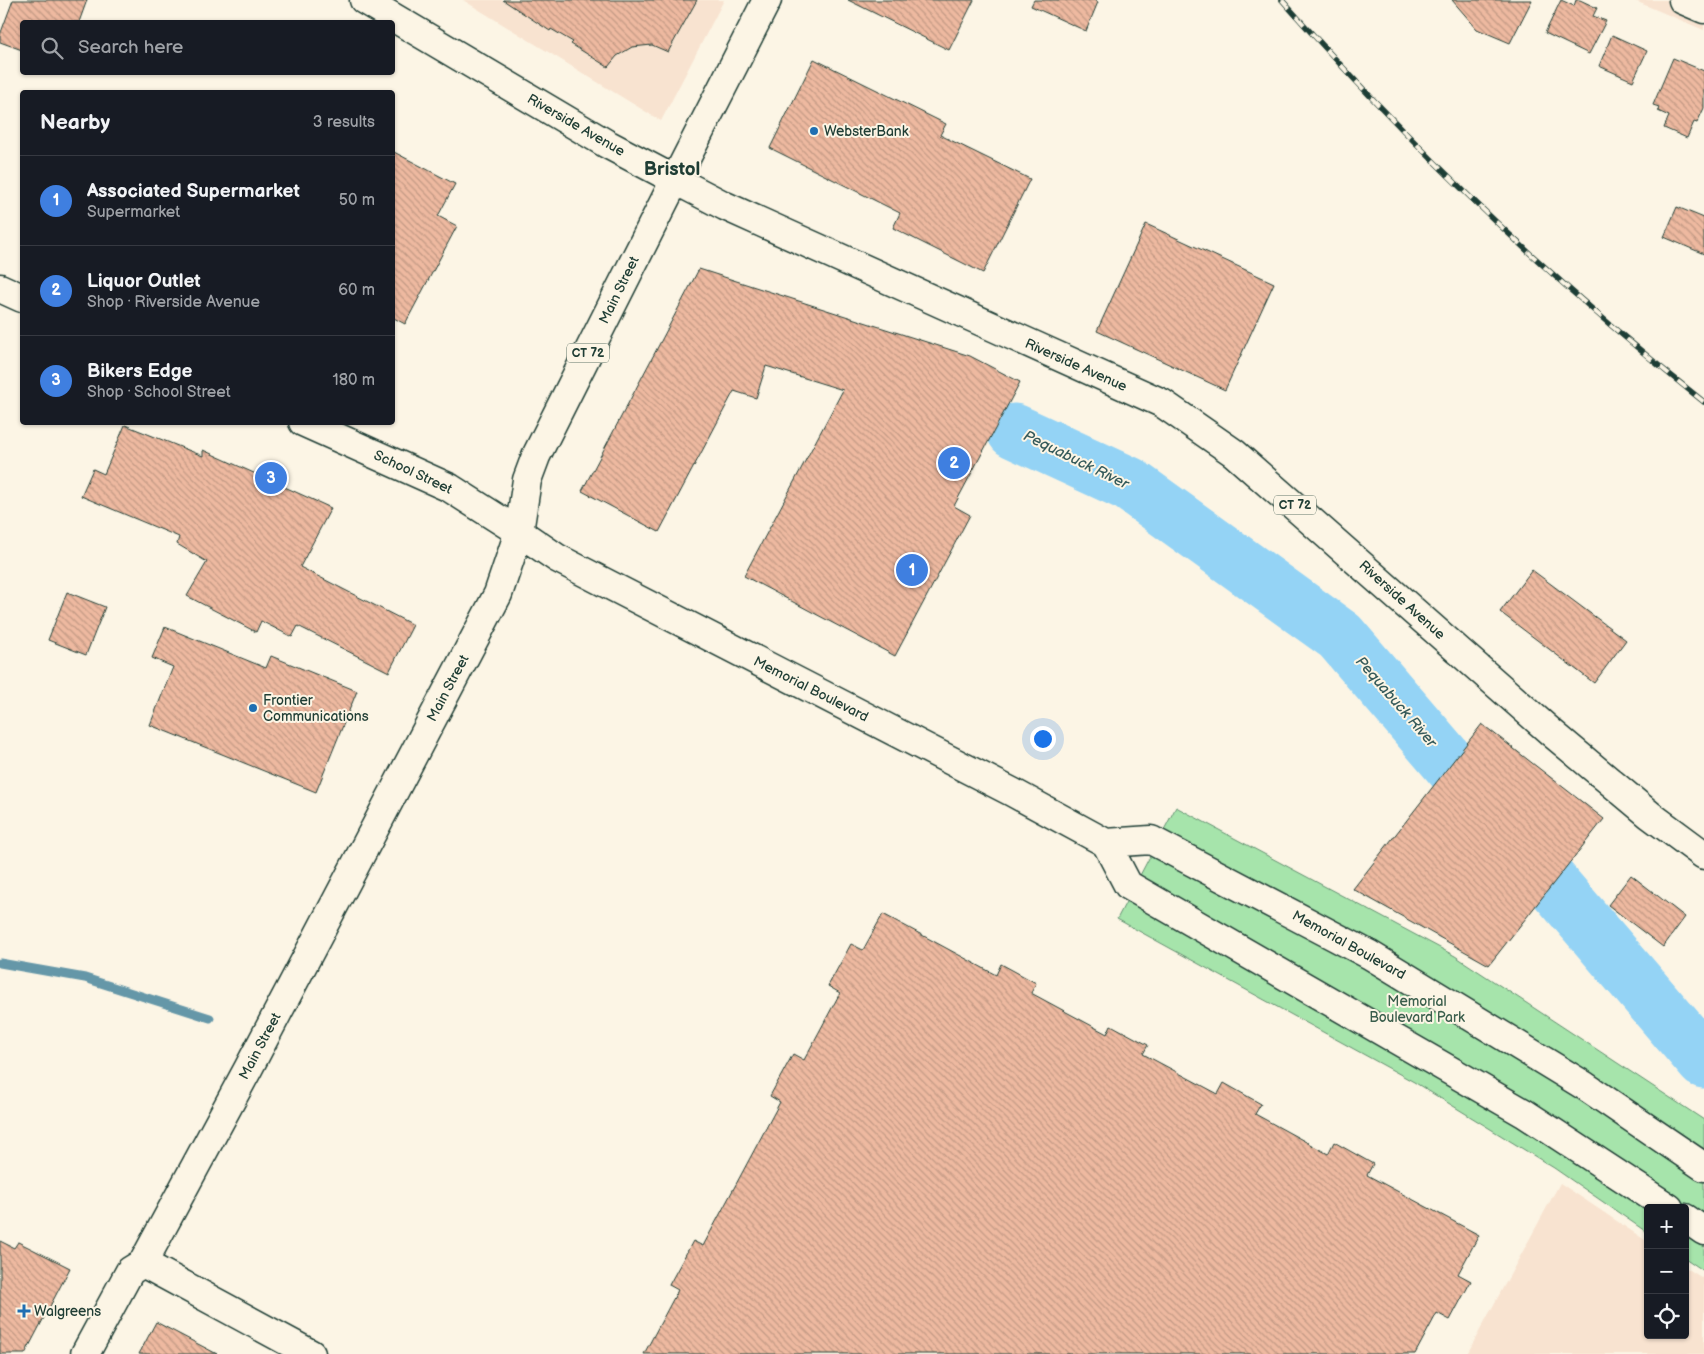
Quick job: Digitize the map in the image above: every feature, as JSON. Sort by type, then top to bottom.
[{"type":"main road","name":"Riverside Avenue","points":[[364,0],[607,144],[725,206],[1162,403],[1234,454],[1552,733],[1650,815],[1704,855]]},
{"type":"main road","name":"Main Street","points":[[85,1354],[130,1271],[143,1264],[253,1060],[498,594],[519,532],[526,480],[536,456],[767,0]]},
{"type":"main road","points":[[1683,0],[1704,9]]},
{"type":"main road","points":[[0,288],[20,297]]},
{"type":"main road","name":"School Street","points":[[310,425],[450,488],[519,532]]},
{"type":"main road","name":"Memorial Boulevard","points":[[519,532],[557,558],[1012,792],[1106,843],[1151,840],[1370,955],[1585,1086],[1704,1167]]},
{"type":"main road","points":[[1106,843],[1128,886],[1524,1113],[1663,1204]]},
{"type":"main road","points":[[1689,1221],[1704,1231]]},
{"type":"main road","points":[[143,1264],[311,1354]]},
{"type":"shaded area","points":[[463,0],[724,0],[661,121]]},
{"type":"shaded area","points":[[1633,0],[1704,0],[1704,30]]},
{"type":"shaded area","points":[[1560,1183],[1644,1239],[1644,1339],[1689,1339],[1689,1270],[1704,1279],[1704,1354],[1467,1354]]},
{"type":"green space","name":"Memorial Boulevard Park","points":[[1176,807],[1455,956],[1704,1120],[1704,1271],[1689,1261],[1689,1204],[1644,1204],[1644,1230],[1554,1168],[1414,1082],[1117,919]]},
{"type":"building","points":[[13,0],[87,0],[80,20],[20,20],[20,49],[0,42],[0,35]]},
{"type":"building","points":[[503,0],[697,0],[668,52],[652,45],[632,47],[617,56],[608,67],[571,44],[573,42],[551,29],[550,31]]},
{"type":"building","points":[[848,0],[974,0],[949,50]]},
{"type":"building","points":[[1034,0],[1094,0],[1098,2],[1086,31],[1031,6]]},
{"type":"building","points":[[1452,0],[1532,0],[1510,43],[1477,29]]},
{"type":"building","points":[[1561,0],[1574,6],[1576,0],[1580,0],[1597,8],[1593,16],[1606,21],[1589,54],[1545,33]]},
{"type":"building","points":[[1612,35],[1647,51],[1633,81],[1599,66]]},
{"type":"building","points":[[1673,58],[1704,71],[1704,108],[1697,123],[1694,122],[1687,138],[1664,128],[1669,116],[1658,111],[1659,107],[1653,105]]},
{"type":"building","points":[[814,59],[946,124],[940,135],[1030,179],[983,273],[893,228],[900,213],[770,148]]},
{"type":"building","points":[[395,153],[455,184],[438,216],[457,226],[405,324],[395,319]]},
{"type":"building","points":[[1677,207],[1704,218],[1704,254],[1664,237]]},
{"type":"building","points":[[1146,224],[1274,283],[1225,390],[1097,331]]},
{"type":"building","points":[[699,269],[970,356],[1020,382],[954,506],[970,515],[895,656],[744,576],[843,390],[766,366],[756,398],[734,391],[659,532],[582,491]]},
{"type":"building","points":[[125,425],[203,456],[203,450],[331,508],[300,567],[413,625],[389,672],[298,626],[292,637],[261,621],[256,632],[187,596],[207,562],[177,544],[179,537],[81,496],[93,469],[104,474]]},
{"type":"building","points":[[1532,570],[1626,640],[1594,683],[1500,612]]},
{"type":"building","points":[[67,592],[105,607],[86,655],[48,640]]},
{"type":"building","name":"Frontier Communications","points":[[165,627],[266,668],[271,656],[357,691],[316,792],[150,725],[173,667],[152,658]]},
{"type":"building","points":[[1482,724],[1604,819],[1489,965],[1353,889]]},
{"type":"building","points":[[1631,875],[1685,917],[1663,947],[1608,905]]},
{"type":"building","points":[[883,914],[996,975],[1001,964],[1036,983],[1031,993],[1107,1034],[1111,1025],[1148,1045],[1143,1054],[1218,1094],[1224,1083],[1261,1104],[1255,1114],[1328,1154],[1334,1142],[1373,1164],[1367,1175],[1479,1235],[1458,1274],[1471,1281],[1450,1320],[1437,1313],[1415,1354],[644,1354],[678,1290],[669,1285],[693,1241],[703,1246],[780,1102],[770,1096],[793,1054],[804,1060],[840,993],[828,986],[851,944],[863,950]]},
{"type":"building","name":"Walgreens","points":[[0,1241],[14,1248],[18,1242],[70,1268],[25,1354],[0,1354]]},
{"type":"building","points":[[156,1322],[217,1354],[139,1354]]},
{"type":"waterway","name":"Pequabuck River","points":[[1014,431],[1129,484],[1340,636],[1704,1061]]},
{"type":"waterway","points":[[0,963],[85,978],[210,1018]]},
{"type":"railway","points":[[1282,0],[1381,107],[1484,210],[1592,309],[1704,402]]},
{"type":"place","name":"WebsterBank","points":[[814,131]]},
{"type":"place","name":"Liquor Outlet","points":[[954,463]]},
{"type":"place","name":"Bikers Edge","points":[[271,478]]},
{"type":"place","name":"Associated Supermarket","points":[[912,570]]},
{"type":"place","name":"Frontier Communications","points":[[253,708]]},
{"type":"place","name":"Walgreens","points":[[24,1311]]},
{"type":"district","name":"Bristol","points":[[672,169]]}]
